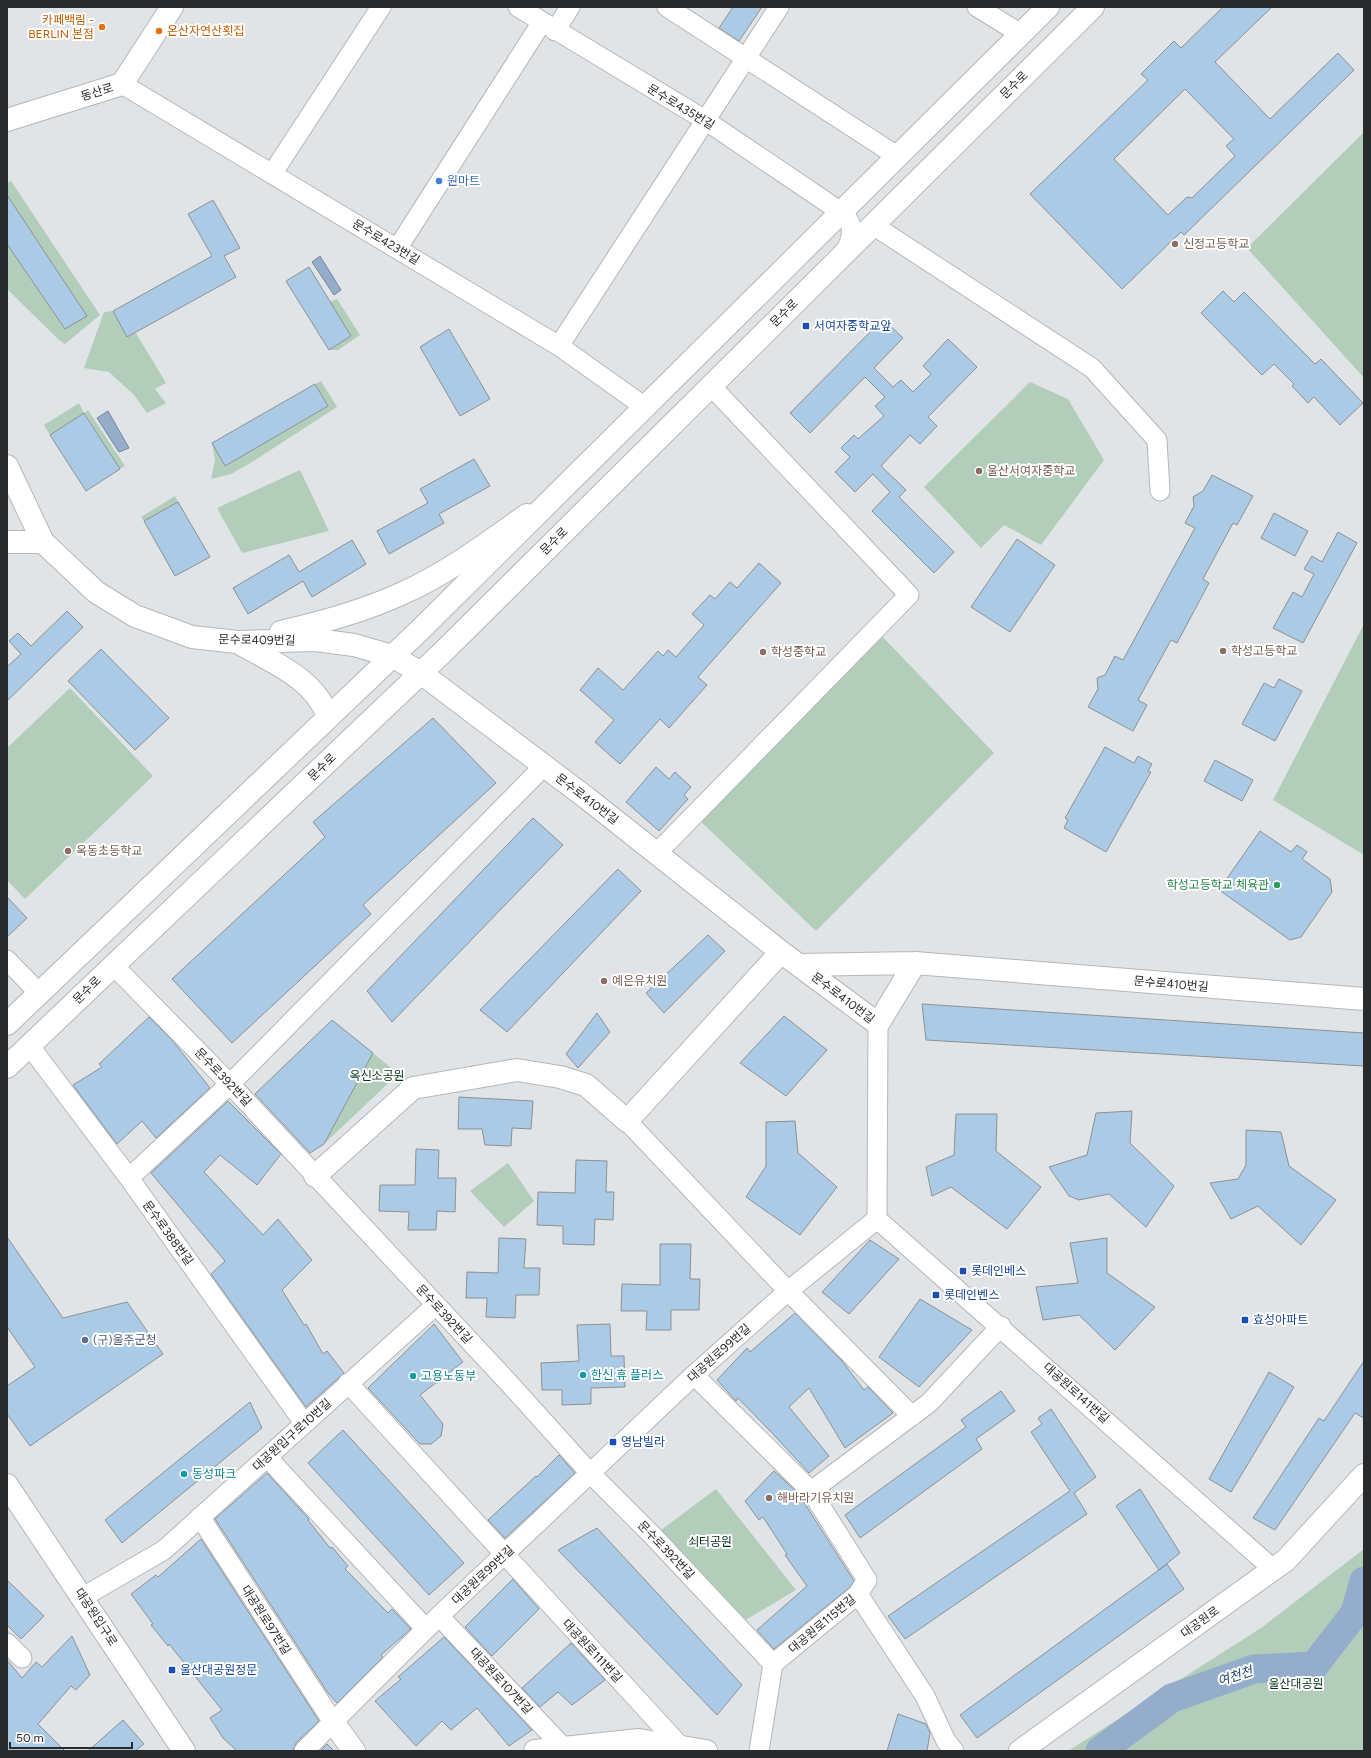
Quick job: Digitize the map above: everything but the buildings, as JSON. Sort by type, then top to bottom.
[{"type":"street","name":"동산로","points":[[7,120],[122,84],[172,7]]},
{"type":"street","points":[[272,174],[381,7]]},
{"type":"street","name":"문수로435번길","points":[[518,7],[705,120],[841,212]]},
{"type":"street","points":[[397,249],[548,26],[570,7]]},
{"type":"street","points":[[667,7],[745,59],[898,156]]},
{"type":"street","points":[[559,346],[779,7]]},
{"type":"street","points":[[977,7],[1021,34]]},
{"type":"street","points":[[7,1024],[392,656],[1048,7]]},
{"type":"street","name":"문수로","points":[[7,1067],[421,673],[1093,7]]},
{"type":"street","name":"문수로423번길","points":[[122,84],[559,346],[645,407]]},
{"type":"street","points":[[944,110],[927,133],[924,142],[925,150],[932,153],[940,152],[965,134]]},
{"type":"street","points":[[841,212],[849,220],[853,231],[844,253]]},
{"type":"street","points":[[873,225],[1092,368],[1157,440],[1160,491]]},
{"type":"street","points":[[657,853],[909,595],[711,386]]},
{"type":"street","name":"문수로409번길","points":[[7,466],[43,542],[96,592],[135,616],[192,637],[237,642],[316,640],[354,645],[392,656]]},
{"type":"street","points":[[237,642],[337,618],[368,608],[404,593],[438,575],[469,555],[557,494]]},
{"type":"street","points":[[7,542],[43,542]]},
{"type":"street","points":[[237,642],[302,681],[321,701],[328,718]]},
{"type":"street","name":"문수로410번길","points":[[392,656],[421,673],[544,766],[782,952],[878,1024],[915,963],[1364,999]]},
{"type":"street","points":[[128,1178],[230,1084],[544,766]]},
{"type":"street","points":[[627,1121],[782,952]]},
{"type":"street","points":[[7,960],[39,993]]},
{"type":"street","points":[[800,965],[915,963]]},
{"type":"street","name":"문수로392번길","points":[[113,965],[230,1084],[590,1473],[653,1536],[774,1664]]},
{"type":"street","points":[[877,1218],[878,1024]]},
{"type":"street","name":"문수로388번길","points":[[29,1045],[128,1178],[304,1423]]},
{"type":"street","points":[[315,1176],[413,1088],[517,1070],[560,1077],[586,1085],[627,1121],[788,1291],[912,1416]]},
{"type":"street","name":"대공원로99번길","points":[[333,1722],[433,1622],[694,1376],[788,1291],[877,1218]]},
{"type":"street","name":"대공원로141번길","points":[[877,1218],[1001,1326],[1273,1569]]},
{"type":"street","name":"대공원입구로10번길","points":[[83,1597],[164,1550],[436,1305]]},
{"type":"street","points":[[694,1376],[811,1491],[929,1403],[1001,1326]]},
{"type":"street","name":"대공원로111번길","points":[[348,1383],[680,1746]]},
{"type":"street","points":[[267,1457],[433,1622]]},
{"type":"street","name":"대공원로","points":[[1020,1751],[1286,1560],[1364,1475]]},
{"type":"street","name":"대공원입구로","points":[[7,1485],[83,1597],[184,1751]]},
{"type":"street","name":"대공원로115번길","points":[[774,1664],[858,1594],[867,1580],[811,1491]]},
{"type":"street","name":"대공원로97번길","points":[[200,1517],[333,1722]]},
{"type":"street","points":[[858,1594],[925,1696],[946,1741],[954,1751]]},
{"type":"street","name":"대공원로107번길","points":[[433,1622],[563,1747]]},
{"type":"street","points":[[7,1643],[22,1658]]},
{"type":"street","points":[[759,1751],[774,1664]]},
{"type":"street","points":[[304,1751],[333,1722],[354,1751]]},
{"type":"street","points":[[536,1751],[639,1740],[706,1751]]},
{"type":"green space","points":[[1364,132],[1364,378],[1247,248]]},
{"type":"green space","points":[[11,181],[100,315],[65,344],[7,289],[7,244],[64,328],[86,316],[7,195],[7,183]]},
{"type":"green space","points":[[337,299],[360,335],[338,350],[329,350],[351,336],[330,302]]},
{"type":"green space","points":[[113,311],[127,337],[136,333],[166,383],[155,389],[166,403],[147,413],[134,395],[109,372],[84,368],[104,312]]},
{"type":"green space","points":[[321,381],[337,407],[231,474],[211,479],[215,461],[212,443],[225,466],[328,406],[315,384]]},
{"type":"green space","points":[[1030,382],[1068,399],[1104,460],[1041,545],[1004,525],[981,548],[924,487]]},
{"type":"green space","points":[[79,403],[84,413],[88,410],[125,466],[120,469],[85,413],[50,435],[44,425]]},
{"type":"green space","points":[[300,470],[329,531],[242,553],[217,508]]},
{"type":"green space","points":[[175,496],[178,502],[144,521],[141,517]]},
{"type":"green space","points":[[1364,624],[1364,855],[1273,800]]},
{"type":"green space","points":[[879,633],[994,753],[816,931],[697,818]]},
{"type":"green space","points":[[70,688],[153,776],[25,899],[7,880],[7,748]]},
{"type":"green space","name":"옥신소공원","points":[[373,1053],[398,1074],[324,1144]]},
{"type":"green space","points":[[508,1163],[534,1201],[504,1227],[470,1191]]},
{"type":"green space","name":"쇠터공원","points":[[716,1489],[796,1590],[737,1625],[653,1536]]},
{"type":"green space","name":"울산대공원","points":[[1364,1549],[1364,1751],[1068,1751],[1261,1628]]},
{"type":"water","points":[[320,256],[341,290],[334,295],[312,262]]},
{"type":"water","points":[[108,411],[129,448],[119,452],[97,418]]},
{"type":"waterway","name":"여천천","points":[[1100,1751],[1172,1698],[1254,1669],[1314,1666],[1355,1613],[1364,1581]]},
{"type":"place","name":"카페백림 - BERLIN 본점","points":[[102,27]]},
{"type":"place","name":"온산자연산횟집","points":[[159,31]]},
{"type":"place","name":"원마트","points":[[439,181]]},
{"type":"place","name":"신정고등학교","points":[[1175,244]]},
{"type":"place","name":"서여자중학교앞","points":[[806,326]]},
{"type":"place","name":"울산서여자중학교","points":[[979,471]]},
{"type":"place","name":"학성고등학교","points":[[1223,651]]},
{"type":"place","name":"학성중학교","points":[[763,652]]},
{"type":"place","name":"옥동초등학교","points":[[68,851]]},
{"type":"place","name":"학성고등학교 체육관","points":[[1277,885]]},
{"type":"place","name":"예은유치원","points":[[604,981]]},
{"type":"place","name":"롯데인베스","points":[[963,1271]]},
{"type":"place","name":"롯데인벤스","points":[[936,1295]]},
{"type":"place","name":"효성아파트","points":[[1245,1320]]},
{"type":"place","name":"(구)울주군청","points":[[85,1340]]},
{"type":"place","name":"한신 휴 플러스","points":[[583,1375]]},
{"type":"place","name":"고용노동부","points":[[413,1376]]},
{"type":"place","name":"영남빌라","points":[[613,1442]]},
{"type":"place","name":"동성파크","points":[[184,1474]]},
{"type":"place","name":"해바라기유치원","points":[[769,1498]]},
{"type":"place","name":"울산대공원정문","points":[[172,1670]]}]
